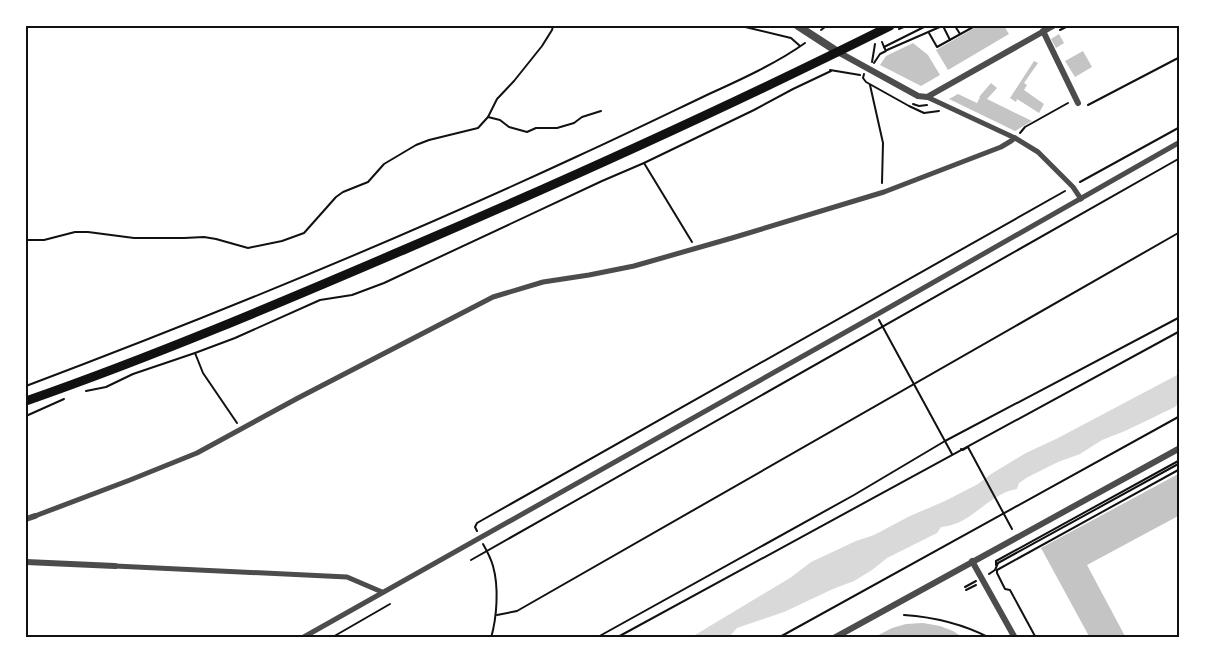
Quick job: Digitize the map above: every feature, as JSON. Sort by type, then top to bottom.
[{"type":"main road","points":[[26,401],[196,337],[471,221],[685,125],[890,26]]},
{"type":"street","points":[[798,26],[838,52],[918,96],[927,97],[1015,138],[1038,152],[1081,199]]},
{"type":"street","points":[[927,97],[1053,26]]},
{"type":"street","points":[[1043,31],[1077,101]]},
{"type":"street","points":[[26,519],[197,453],[493,297],[543,282],[634,266],[884,192],[1001,147],[1015,138]]},
{"type":"street","points":[[302,638],[1179,142]]},
{"type":"street","points":[[834,638],[1179,448]]},
{"type":"street","points":[[972,561],[1015,638]]},
{"type":"street","points":[[26,562],[346,578],[382,592]]},
{"type":"path","points":[[26,240],[44,240],[75,232],[88,232],[134,238],[204,237],[248,248],[282,241],[304,233],[336,197],[368,182],[384,164],[392,159],[429,140],[478,128],[488,117],[496,99],[542,46],[553,26]]},
{"type":"path","points":[[741,26],[791,38],[800,46]]},
{"type":"path","points":[[26,386],[204,317],[442,218],[736,81],[800,46],[826,26],[837,26]]},
{"type":"path","points":[[884,47],[926,26]]},
{"type":"path","points":[[877,65],[874,63],[880,54],[942,26],[950,40]]},
{"type":"path","points":[[955,26],[960,34]]},
{"type":"path","points":[[928,32],[937,47],[973,26]]},
{"type":"path","points":[[880,38],[886,51]]},
{"type":"path","points":[[872,62],[875,41]]},
{"type":"path","points":[[1088,105],[1179,57]]},
{"type":"path","points":[[78,392],[106,387],[133,374],[195,354],[320,300],[352,295],[384,283],[644,163],[831,70],[864,75],[864,81],[924,113],[945,112]]},
{"type":"path","points":[[869,79],[883,143],[884,192]]},
{"type":"path","points":[[1015,138],[1025,127],[1077,101]]},
{"type":"path","points":[[488,117],[527,132],[536,128],[557,128],[601,111]]},
{"type":"path","points":[[491,638],[496,615],[496,579],[493,565],[475,527],[477,523],[1179,127]]},
{"type":"path","points":[[471,560],[1179,158]]},
{"type":"path","points":[[644,163],[696,248]]},
{"type":"path","points":[[496,615],[517,611],[1179,232]]},
{"type":"path","points":[[869,302],[952,454]]},
{"type":"path","points":[[596,638],[854,495],[945,441],[1179,317]]},
{"type":"path","points":[[616,638],[1179,332]]},
{"type":"path","points":[[195,354],[203,373],[241,429]]},
{"type":"path","points":[[26,416],[68,397]]},
{"type":"path","points":[[778,638],[1179,416]]},
{"type":"path","points":[[969,446],[1012,528]]},
{"type":"path","points":[[982,578],[997,567],[1179,462]]},
{"type":"path","points":[[997,567],[1179,469]]},
{"type":"path","points":[[997,567],[997,573],[1005,589],[1010,590],[1036,638]]},
{"type":"path","points":[[331,638],[390,604]]},
{"type":"path","points":[[904,615],[936,618],[972,629],[990,638]]},
{"type":"shaded area","points":[[1179,374],[1179,402],[1175,407],[1028,477],[1019,483],[1017,489],[997,497],[962,521],[941,527],[937,533],[887,558],[854,581],[784,612],[737,628],[729,637],[690,638],[790,578],[811,562],[945,501],[978,484],[1026,453]]},
{"type":"building","points":[[978,26],[1004,26],[1009,34],[948,70],[936,50]]},
{"type":"building","points":[[1059,34],[1064,43],[1056,48],[1051,39]]},
{"type":"building","points":[[913,43],[928,55],[940,75],[921,86],[880,65],[886,56]]},
{"type":"building","points":[[1083,51],[1092,67],[1075,77],[1065,61]]},
{"type":"building","points":[[1034,61],[1038,63],[1024,83],[1027,85],[1024,90],[1044,104],[1039,113],[1017,99],[1016,102],[1010,98]]},
{"type":"building","points":[[991,83],[997,88],[987,99],[1032,121],[1015,131],[949,99],[958,94],[977,103],[979,97]]},
{"type":"building","points":[[1180,473],[1180,515],[1087,565],[1126,638],[1090,638],[1041,548]]},
{"type":"building","points":[[923,623],[940,626],[964,638],[873,638],[892,628]]}]
